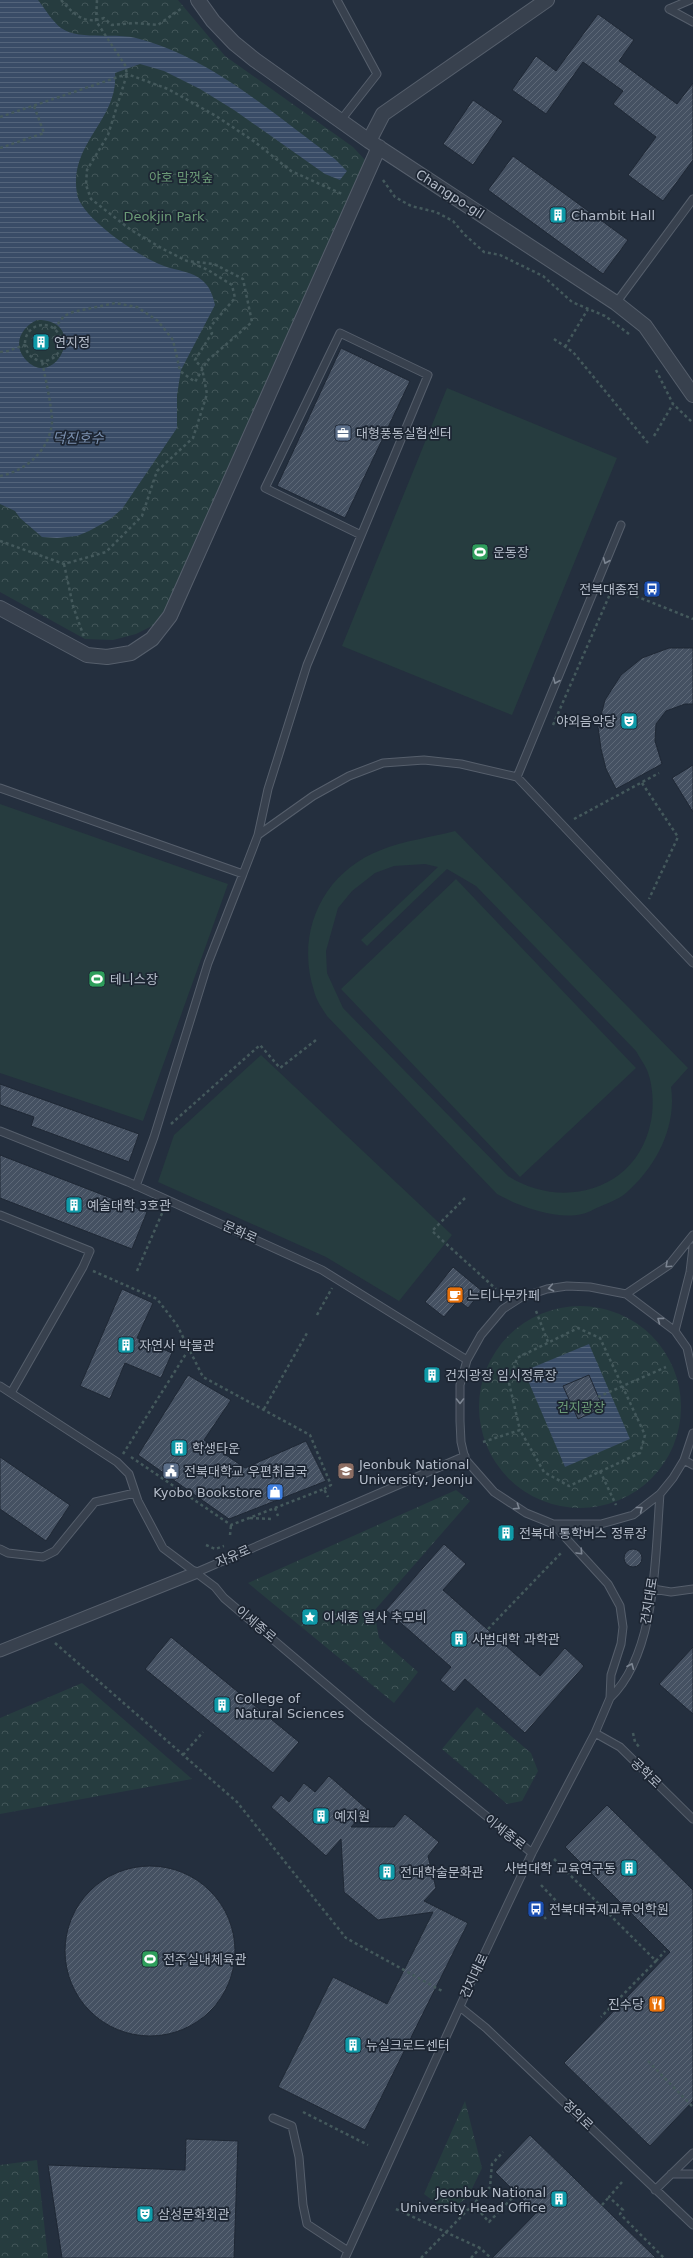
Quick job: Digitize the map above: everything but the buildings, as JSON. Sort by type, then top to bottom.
[{"type":"street","name":"Changpo-gil","points":[[198,0],[213,21],[234,43],[374,144],[616,303],[645,326],[693,395]]},
{"type":"street","points":[[0,608],[87,655],[107,657],[130,653],[152,639],[170,616],[374,144],[383,114],[547,0]]},
{"type":"street","name":"자유로","points":[[0,1651],[195,1572]]},
{"type":"lane","points":[[337,0],[377,74],[340,120]]},
{"type":"lane","points":[[690,0],[669,9],[693,22]]},
{"type":"lane","points":[[616,303],[693,198]]},
{"type":"lane","points":[[136,1186],[154,1137],[208,963],[258,835],[268,789],[307,665],[362,535],[428,375],[340,333],[265,488],[362,535]]},
{"type":"lane","points":[[517,777],[621,525]]},
{"type":"lane","points":[[258,835],[313,796],[349,776],[383,763],[424,760],[461,764],[517,777],[693,963]]},
{"type":"lane","points":[[0,788],[243,874]]},
{"type":"lane","name":"문화로","points":[[0,1131],[136,1186],[322,1270],[467,1360]]},
{"type":"lane","points":[[0,1215],[90,1251],[83,1267],[11,1393]]},
{"type":"lane","points":[[626,1294],[669,1265],[693,1235]]},
{"type":"lane","points":[[674,1331],[690,1272],[693,1247]]},
{"type":"lane","points":[[693,1376],[690,1349],[674,1331],[626,1294],[590,1287],[567,1286],[547,1289],[520,1298],[503,1309],[481,1335],[467,1360],[460,1385],[460,1421],[465,1456],[494,1492],[526,1513],[553,1524],[601,1524],[633,1515],[660,1494],[684,1460],[693,1433]]},
{"type":"lane","name":"이세종로","points":[[0,1386],[118,1462],[129,1474],[135,1493],[164,1548],[216,1587],[224,1598],[369,1721],[532,1853]]},
{"type":"lane","name":"자유로","points":[[195,1572],[465,1456]]},
{"type":"lane","points":[[684,1460],[693,1465]]},
{"type":"lane","points":[[0,1549],[8,1553],[43,1557],[55,1551],[95,1502],[135,1493]]},
{"type":"lane","name":"건지대로","points":[[610,1698],[623,1686],[640,1646],[650,1611],[660,1494]]},
{"type":"lane","name":"건지대로","points":[[348,2256],[460,2007],[532,1853],[595,1733],[610,1698],[611,1675],[621,1644],[623,1627],[620,1606],[608,1584],[553,1524]]},
{"type":"lane","points":[[653,1589],[670,1592],[693,1589]]},
{"type":"lane","name":"공학로","points":[[595,1733],[620,1747],[693,1819]]},
{"type":"lane","name":"정의로","points":[[460,2007],[486,2028],[693,2225]]},
{"type":"lane","points":[[273,2118],[292,2126],[300,2157],[303,2205],[307,2224],[348,2256]]},
{"type":"lane","points":[[655,2190],[693,2153]]},
{"type":"lane","points":[[671,2174],[693,2174]]},
{"type":"path","points":[[0,541],[64,564],[106,552],[142,516],[157,471],[193,438],[207,394],[202,368],[195,360],[212,333],[210,327],[235,298],[232,285],[208,270],[187,261],[132,230],[91,199],[86,186],[87,170],[108,135],[127,74],[125,65],[102,26],[96,21],[76,17],[61,0]]},
{"type":"path","points":[[96,21],[97,0]]},
{"type":"path","points":[[96,21],[104,18],[112,25],[135,23],[158,25],[182,8]]},
{"type":"path","points":[[0,117],[127,74],[168,89],[216,116],[255,142],[291,171],[345,195]]},
{"type":"path","points":[[0,148],[44,133],[34,106]]},
{"type":"path","points":[[383,180],[396,197],[411,206],[436,212],[453,221],[464,234],[484,252],[500,255],[543,276],[572,302],[605,316],[633,338]]},
{"type":"path","points":[[54,329],[64,316],[73,312],[115,302],[136,307],[158,321],[174,340],[180,371],[195,382],[207,361],[252,322],[243,279],[214,264],[187,261]]},
{"type":"path","points":[[565,347],[588,309]]},
{"type":"path","points":[[43,325],[54,329],[60,338],[60,349],[52,358],[42,360],[31,356],[25,345],[25,339],[31,329],[43,325]]},
{"type":"path","points":[[554,339],[573,352],[648,443]]},
{"type":"path","points":[[0,352],[8,352],[25,345]]},
{"type":"path","points":[[0,476],[14,473],[33,460],[46,444],[52,422],[42,360]]},
{"type":"path","points":[[652,364],[673,404],[693,423]]},
{"type":"path","points":[[654,436],[673,404]]},
{"type":"path","points":[[64,564],[73,606],[85,639]]},
{"type":"path","points":[[607,584],[693,619]]},
{"type":"path","points":[[551,730],[613,587]]},
{"type":"path","points":[[574,819],[659,773]]},
{"type":"path","points":[[642,782],[678,837],[649,899]]},
{"type":"path","points":[[166,1129],[260,1045],[280,1068],[316,1040]]},
{"type":"path","points":[[465,1198],[432,1231],[496,1289]]},
{"type":"path","points":[[137,1271],[163,1209]]},
{"type":"path","points":[[83,1267],[158,1299],[177,1325],[203,1377],[310,1435],[331,1485],[231,1525]]},
{"type":"path","points":[[317,1315],[335,1284]]},
{"type":"path","points":[[536,1311],[548,1342]]},
{"type":"path","points":[[578,1328],[600,1338],[622,1386],[645,1436],[640,1453],[569,1486],[544,1472],[520,1430],[509,1383],[517,1358],[578,1328]]},
{"type":"path","points":[[264,1410],[307,1333]]},
{"type":"path","points":[[118,1462],[189,1349]]},
{"type":"path","points":[[598,1396],[666,1367]]},
{"type":"path","points":[[483,1442],[520,1430]]},
{"type":"path","points":[[124,1453],[231,1525]]},
{"type":"path","points":[[600,1471],[616,1505]]},
{"type":"path","points":[[324,1489],[328,1497]]},
{"type":"path","points":[[275,1508],[278,1516]]},
{"type":"path","points":[[248,1518],[272,1519]]},
{"type":"path","points":[[230,1535],[231,1525]]},
{"type":"path","points":[[488,1629],[561,1553]]},
{"type":"path","points":[[45,1632],[63,1651],[237,1802],[346,1938],[442,1990]]},
{"type":"path","points":[[183,1755],[203,1732]]},
{"type":"path","points":[[633,1732],[635,1742],[640,1749]]},
{"type":"path","points":[[554,1858],[656,1961]]},
{"type":"path","points":[[541,1885],[560,1905]]},
{"type":"path","points":[[532,1904],[546,1919]]},
{"type":"path","points":[[601,2017],[665,1951]]},
{"type":"path","points":[[648,2061],[693,2106]]},
{"type":"path","points":[[303,2112],[368,2145]]},
{"type":"path","points":[[421,2258],[490,2186],[492,2164],[503,2152]]},
{"type":"path","points":[[602,2205],[622,2182]]},
{"type":"path","points":[[473,2204],[489,2222],[517,2193]]},
{"type":"path","points":[[609,2197],[623,2210],[620,2214],[664,2258]]},
{"type":"path","points":[[396,2209],[480,2248],[491,2258]]},
{"type":"path","points":[[471,2258],[480,2248]]},
{"type":"green space","name":"Deokjin Park","points":[[0,0],[178,0],[225,56],[353,147],[366,161],[169,606],[154,625],[136,634],[113,640],[85,639],[0,592]]},
{"type":"green space","name":"운동장","points":[[447,388],[617,458],[512,715],[342,646]]},
{"type":"green space","name":"테니스장","points":[[0,804],[228,884],[143,1121],[0,1073]]},
{"type":"green space","points":[[455,831],[688,1068],[671,1087],[671,1117],[667,1131],[655,1159],[647,1171],[626,1193],[613,1201],[586,1213],[572,1215],[550,1214],[527,1208],[497,1194],[327,1016],[319,1004],[315,994],[309,969],[308,947],[312,926],[319,907],[329,889],[343,873],[361,860],[381,850]],"holes":[[[425,864],[438,867],[361,940],[367,946],[447,869],[476,886],[636,1051],[646,1067],[651,1082],[651,1121],[643,1145],[631,1164],[615,1178],[595,1188],[574,1192],[552,1192],[529,1187],[508,1176],[343,1008],[327,973],[326,951],[338,908],[352,891],[375,873],[394,866]]]},
{"type":"green space","points":[[456,879],[636,1068],[520,1177],[341,989]]},
{"type":"green space","points":[[261,1055],[452,1235],[399,1301],[326,1257],[158,1182],[174,1135]]},
{"type":"green space","name":"건지광장","points":[[580,1306],[600,1308],[619,1314],[636,1323],[658,1343],[673,1368],[679,1387],[681,1407],[679,1427],[673,1446],[664,1463],[644,1485],[619,1500],[600,1506],[580,1508],[560,1506],[541,1500],[524,1491],[502,1471],[487,1446],[481,1427],[479,1407],[481,1387],[487,1368],[496,1351],[516,1329],[541,1314],[560,1308]]},
{"type":"green space","points":[[456,1490],[470,1501],[374,1611],[379,1638],[418,1672],[394,1703],[248,1583]]},
{"type":"green space","points":[[82,1683],[192,1779],[0,1814],[0,1718]]},
{"type":"green space","points":[[477,1707],[531,1753],[538,1771],[522,1801],[507,1804],[442,1749]]},
{"type":"green space","points":[[465,2101],[482,2168],[468,2197],[448,2212],[424,2194]]},
{"type":"green space","points":[[37,2160],[48,2258],[0,2258],[0,2165]]},
{"type":"water","name":"덕진호수","points":[[0,0],[38,0],[55,22],[68,32],[87,35],[127,36],[136,38],[164,47],[216,73],[265,106],[335,159],[347,171],[340,180],[325,174],[234,110],[200,89],[164,71],[140,64],[115,73],[114,90],[109,105],[86,146],[80,160],[76,176],[77,194],[81,204],[100,225],[113,236],[141,255],[164,266],[190,273],[199,278],[209,289],[215,305],[181,370],[177,395],[177,428],[122,509],[109,520],[89,531],[77,536],[57,538],[42,537],[20,518],[15,511],[0,504]],"holes":[[[37,320],[53,323],[62,330],[65,341],[63,352],[57,361],[48,367],[37,367],[26,360],[22,354],[19,343],[20,337],[27,327]]]},
{"type":"water","points":[[589,1344],[630,1439],[565,1467],[524,1371]]},
{"type":"place","name":"Chambit Hall","points":[[558,215]]},
{"type":"place","name":"연지정","points":[[41,342]]},
{"type":"place","name":"대형풍동실험센터","points":[[343,433]]},
{"type":"place","name":"운동장","points":[[480,552]]},
{"type":"place","name":"전북대종점","points":[[652,589]]},
{"type":"place","name":"야외음악당","points":[[629,721]]},
{"type":"place","name":"테니스장","points":[[97,979]]},
{"type":"place","name":"예술대학 3호관","points":[[74,1205]]},
{"type":"place","name":"느티나무카페","points":[[455,1295]]},
{"type":"place","name":"자연사 박물관","points":[[126,1345]]},
{"type":"place","name":"건지광장 임시정류장","points":[[432,1375]]},
{"type":"place","name":"학생타운","points":[[179,1448]]},
{"type":"place","name":"전북대학교 우편취급국","points":[[171,1471]]},
{"type":"place","name":"Jeonbuk National University, Jeonju","points":[[346,1471]]},
{"type":"place","name":"Kyobo Bookstore","points":[[275,1492]]},
{"type":"place","name":"전북대 통학버스 정류장","points":[[506,1533]]},
{"type":"place","name":"이세종 열사 추모비","points":[[310,1617]]},
{"type":"place","name":"사범대학 과학관","points":[[459,1639]]},
{"type":"place","name":"College of Natural Sciences","points":[[222,1705]]},
{"type":"place","name":"예지원","points":[[321,1816]]},
{"type":"place","name":"사범대학 교육연구동","points":[[629,1868]]},
{"type":"place","name":"전대학술문화관","points":[[387,1872]]},
{"type":"place","name":"전북대국제교류어학원","points":[[536,1909]]},
{"type":"place","name":"전주실내체육관","points":[[150,1959]]},
{"type":"place","name":"진수당","points":[[657,2004]]},
{"type":"place","name":"뉴실크로드센터","points":[[353,2045]]},
{"type":"place","name":"Jeonbuk National University Head Office","points":[[559,2199]]},
{"type":"place","name":"삼성문화회관","points":[[145,2214]]},
{"type":"park label","name":"야호 맘껏숲","points":[[181,177]]}]
